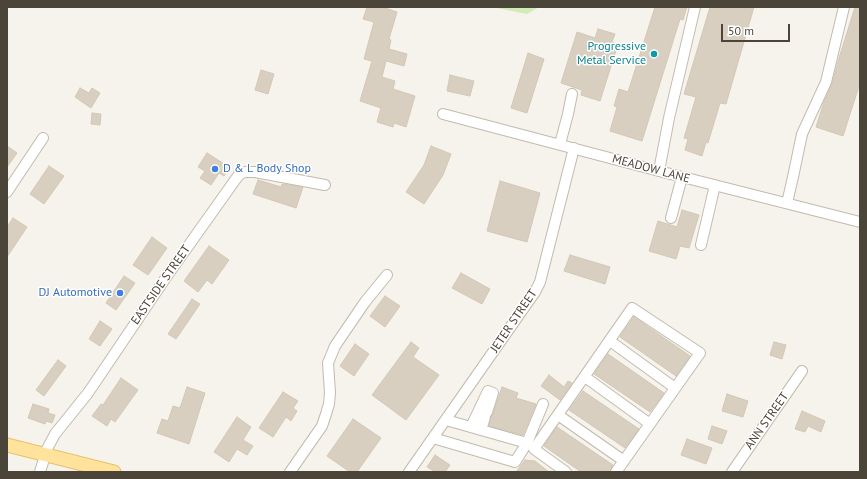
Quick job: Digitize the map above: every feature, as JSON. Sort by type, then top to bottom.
[{"type":"main road","points":[[7,445],[114,472]]},
{"type":"street","points":[[659,171],[669,118],[694,7]]},
{"type":"street","points":[[787,203],[802,134],[826,82],[844,7]]},
{"type":"street","points":[[560,144],[572,94]]},
{"type":"street","name":"MEADOW LANE","points":[[443,114],[860,222]]},
{"type":"street","points":[[7,192],[43,138]]},
{"type":"street","name":"JETER STREET","points":[[412,471],[433,438],[535,292],[540,282],[574,148]]},
{"type":"street","name":"EASTSIDE STREET","points":[[40,472],[51,441],[88,393],[164,280],[238,176],[246,172],[255,172],[325,185]]},
{"type":"street","points":[[670,218],[682,177]]},
{"type":"street","points":[[701,245],[715,185]]},
{"type":"street","points":[[290,472],[322,426],[329,404],[330,393],[328,363],[335,346],[365,302],[387,275]]},
{"type":"street","points":[[566,472],[534,450],[632,308],[700,353],[616,472]]},
{"type":"street","points":[[610,341],[675,388]]},
{"type":"street","name":"ANN STREET","points":[[732,472],[802,371]]},
{"type":"street","points":[[584,377],[650,424]]},
{"type":"street","points":[[471,427],[488,392],[493,393],[481,430]]},
{"type":"street","points":[[433,438],[515,462],[527,443],[543,404]]},
{"type":"street","points":[[558,415],[624,461]]},
{"type":"street","points":[[446,420],[527,443]]},
{"type":"green space","points":[[492,7],[539,7],[527,14]]},
{"type":"building","points":[[367,7],[382,7],[397,12],[389,39],[391,40],[389,49],[407,54],[404,66],[386,61],[382,77],[395,81],[393,89],[415,96],[406,127],[394,123],[393,127],[377,122],[381,108],[360,101],[372,61],[364,59],[374,22],[363,19]]},
{"type":"building","name":"Progressive Metal Service","points":[[655,7],[687,7],[683,20],[680,19],[642,141],[610,131],[617,107],[614,106],[619,89],[628,92]]},
{"type":"building","points":[[710,7],[754,7],[726,104],[720,103],[708,143],[706,142],[702,156],[685,150],[688,139],[684,138],[696,97],[684,94]]},
{"type":"building","points":[[855,7],[860,7],[860,83],[843,136],[816,127],[824,102],[832,84]]},
{"type":"building","points":[[598,29],[615,34],[612,42],[618,44],[600,101],[581,95],[582,90],[561,83],[577,32],[595,38]]},
{"type":"building","points":[[528,53],[544,59],[527,113],[511,108]]},
{"type":"building","points":[[261,70],[274,74],[268,94],[255,90]]},
{"type":"building","points":[[450,75],[474,81],[470,96],[447,91]]},
{"type":"building","points":[[80,88],[89,93],[92,88],[100,93],[91,108],[75,97]]},
{"type":"building","points":[[92,113],[101,114],[100,125],[91,124]]},
{"type":"building","points":[[7,146],[17,153],[7,167]]},
{"type":"building","points":[[431,146],[451,154],[443,175],[424,204],[406,192],[424,165]]},
{"type":"building","name":"D & L Body Shop","points":[[207,153],[229,167],[224,176],[219,173],[211,185],[200,178],[205,171],[198,167]]},
{"type":"building","points":[[49,166],[64,176],[44,204],[30,194]]},
{"type":"building","points":[[258,180],[281,187],[282,184],[303,187],[296,208],[253,194]]},
{"type":"building","points":[[500,181],[540,193],[527,242],[487,231]]},
{"type":"building","points":[[682,210],[699,215],[689,248],[680,246],[676,259],[649,251],[658,221],[677,227]]},
{"type":"building","points":[[13,218],[27,227],[7,257],[7,227]]},
{"type":"building","points":[[152,237],[167,248],[148,275],[133,265]]},
{"type":"building","points":[[209,246],[229,260],[212,284],[207,280],[198,292],[184,281]]},
{"type":"building","points":[[570,255],[610,267],[605,284],[564,271]]},
{"type":"building","points":[[461,273],[490,289],[482,304],[452,288]]},
{"type":"building","name":"DJ Automotive","points":[[124,276],[135,283],[116,310],[106,303]]},
{"type":"building","points":[[385,296],[400,306],[385,327],[370,316]]},
{"type":"building","points":[[192,299],[200,304],[176,339],[168,334]]},
{"type":"building","points":[[634,317],[690,356],[676,376],[620,337]]},
{"type":"building","points":[[100,321],[112,329],[100,346],[89,339]]},
{"type":"building","points":[[411,342],[419,348],[413,357],[439,375],[406,420],[372,395]]},
{"type":"building","points":[[774,342],[786,345],[782,359],[770,355]]},
{"type":"building","points":[[355,344],[369,354],[354,376],[340,366]]},
{"type":"building","points":[[608,354],[664,393],[650,412],[594,374]]},
{"type":"building","points":[[58,360],[66,366],[44,396],[36,390]]},
{"type":"building","points":[[549,375],[564,387],[568,381],[572,383],[560,400],[541,386]]},
{"type":"building","points":[[121,378],[138,390],[115,422],[111,419],[107,426],[92,416],[101,404],[103,405]]},
{"type":"building","points":[[187,387],[205,393],[189,444],[157,433],[162,419],[168,421],[173,406],[180,408]]},
{"type":"building","points":[[502,387],[518,393],[516,398],[536,404],[523,435],[489,426]]},
{"type":"building","points":[[583,391],[639,429],[625,448],[569,410]]},
{"type":"building","points":[[283,392],[298,401],[293,408],[297,411],[291,421],[286,417],[273,437],[259,428]]},
{"type":"building","points":[[727,394],[748,401],[743,417],[722,411]]},
{"type":"building","points":[[33,404],[49,409],[48,413],[55,415],[52,423],[46,421],[45,424],[28,418]]},
{"type":"building","points":[[802,411],[825,421],[821,432],[808,426],[805,432],[795,429]]},
{"type":"building","points":[[237,417],[251,427],[243,440],[253,446],[247,455],[237,449],[229,462],[214,452]]},
{"type":"building","points":[[353,419],[381,438],[357,472],[350,472],[327,456]]},
{"type":"building","points":[[712,426],[727,431],[722,444],[708,439]]},
{"type":"building","points":[[557,427],[613,465],[610,472],[581,472],[544,446]]},
{"type":"building","points":[[687,439],[712,448],[706,464],[681,455]]},
{"type":"building","points":[[435,455],[450,465],[445,472],[436,472],[427,467]]},
{"type":"building","points":[[525,460],[535,461],[549,472],[516,472]]},
{"type":"place","name":"Progressive Metal Service","points":[[654,54]]},
{"type":"place","name":"D & L Body Shop","points":[[215,169]]},
{"type":"place","name":"DJ Automotive","points":[[120,293]]}]
